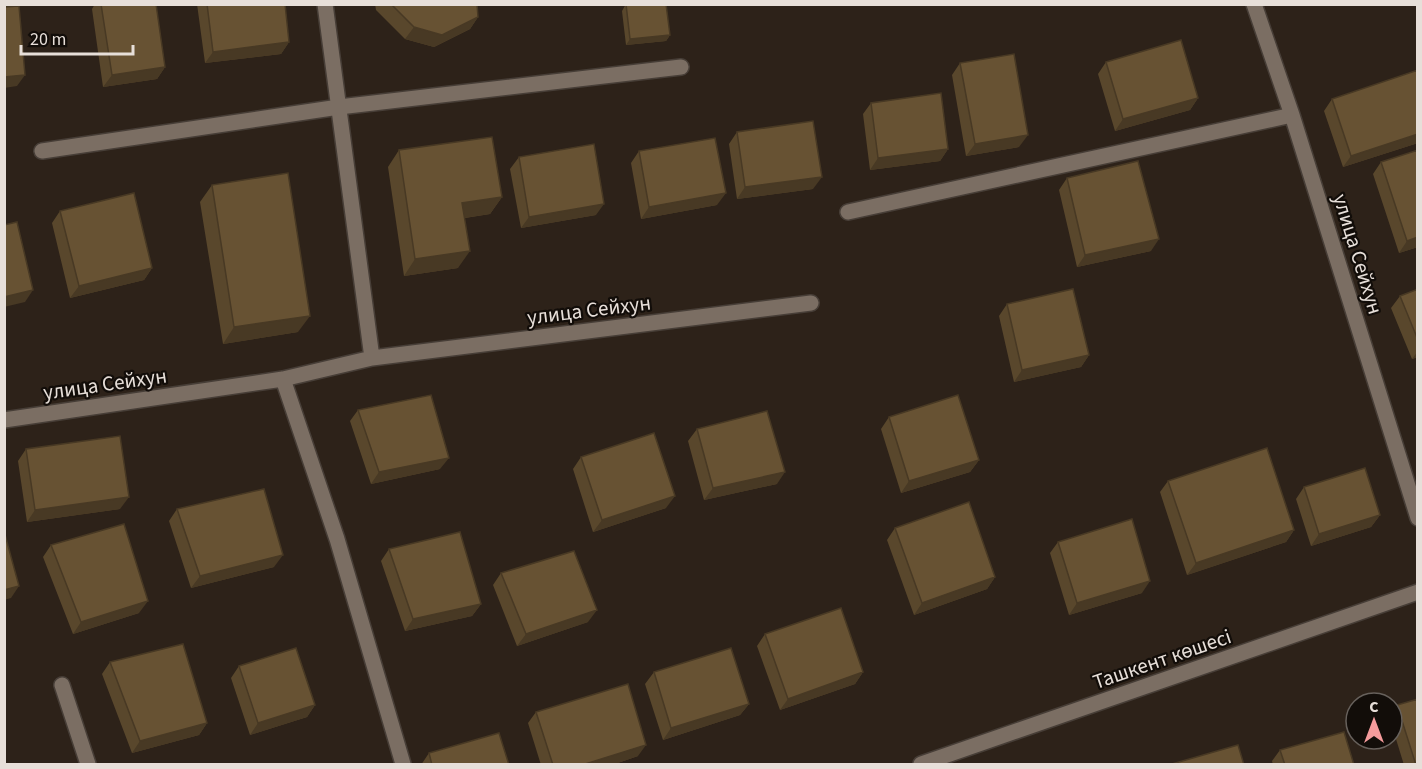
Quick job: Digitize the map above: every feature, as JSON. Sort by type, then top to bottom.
[{"type":"street","points":[[325,4],[372,358]]},
{"type":"street","name":"улица Сейхун","points":[[1254,4],[1292,114],[1418,518]]},
{"type":"street","points":[[42,151],[339,107],[681,67]]},
{"type":"street","points":[[848,212],[1292,114]]},
{"type":"street","name":"улица Сейхун","points":[[4,420],[283,378],[372,358],[811,303]]},
{"type":"street","points":[[283,378],[337,538],[403,765]]},
{"type":"street","name":"Ташкент көшесі","points":[[921,765],[1418,592]]},
{"type":"street","points":[[62,686],[88,765]]},
{"type":"building","points":[[101,4],[156,4],[165,67],[112,75]]},
{"type":"building","points":[[207,4],[285,4],[289,42],[213,52]]},
{"type":"building","points":[[391,4],[477,4],[478,17],[442,35],[414,27]]},
{"type":"building","points":[[626,4],[666,4],[670,35],[630,39]]},
{"type":"building","points":[[19,6],[25,75],[4,77],[4,7]]},
{"type":"building","points":[[1181,40],[1198,98],[1123,119],[1106,62]]},
{"type":"building","points":[[1014,54],[1028,135],[975,144],[960,63]]},
{"type":"building","points":[[1418,70],[1418,134],[1351,156],[1332,99]]},
{"type":"building","points":[[941,93],[948,149],[878,158],[871,103]]},
{"type":"building","points":[[813,121],[822,177],[745,187],[737,132]]},
{"type":"building","points":[[492,137],[502,197],[462,203],[470,251],[415,259],[399,150]]},
{"type":"building","points":[[715,138],[726,193],[649,207],[639,151]]},
{"type":"building","points":[[594,144],[604,204],[529,217],[519,157]]},
{"type":"building","points":[[1418,150],[1418,237],[1407,241],[1381,162]]},
{"type":"building","points":[[1138,161],[1159,239],[1085,255],[1067,178]]},
{"type":"building","points":[[288,173],[310,316],[234,327],[212,185]]},
{"type":"building","points":[[134,193],[152,268],[79,286],[60,211]]},
{"type":"building","points":[[17,222],[33,290],[4,297],[4,225]]},
{"type":"building","points":[[1073,289],[1089,355],[1022,370],[1007,304]]},
{"type":"building","points":[[1418,289],[1418,340],[1400,296]]},
{"type":"building","points":[[431,395],[449,458],[379,472],[358,410]]},
{"type":"building","points":[[958,395],[979,460],[909,481],[889,417]]},
{"type":"building","points":[[767,411],[785,472],[713,488],[697,429]]},
{"type":"building","points":[[654,433],[675,496],[602,520],[581,457]]},
{"type":"building","points":[[120,436],[129,497],[35,510],[26,449]]},
{"type":"building","points":[[1267,448],[1294,530],[1196,563],[1168,481]]},
{"type":"building","points":[[1365,468],[1380,515],[1319,534],[1304,487]]},
{"type":"building","points":[[264,489],[283,555],[200,576],[177,509]]},
{"type":"building","points":[[969,502],[995,577],[922,603],[895,528]]},
{"type":"building","points":[[1132,519],[1150,581],[1077,603],[1058,542]]},
{"type":"building","points":[[124,524],[148,601],[81,622],[51,545]]},
{"type":"building","points":[[4,531],[19,586],[4,590]]},
{"type":"building","points":[[460,532],[481,604],[413,619],[389,549]]},
{"type":"building","points":[[574,551],[597,610],[526,634],[501,573]]},
{"type":"building","points":[[841,608],[863,672],[788,699],[765,634]]},
{"type":"building","points":[[183,644],[207,723],[140,741],[110,662]]},
{"type":"building","points":[[296,648],[315,705],[258,723],[239,666]]},
{"type":"building","points":[[731,648],[749,704],[671,728],[654,672]]},
{"type":"building","points":[[628,684],[646,745],[582,765],[553,765],[536,712]]},
{"type":"building","points":[[1418,699],[1418,765],[1416,765],[1404,727],[1404,703]]},
{"type":"building","points":[[1344,732],[1344,751],[1350,751],[1354,765],[1285,765],[1280,750]]},
{"type":"building","points":[[499,733],[509,765],[432,765],[429,753]]},
{"type":"building","points":[[1238,745],[1244,765],[1172,764]]}]
